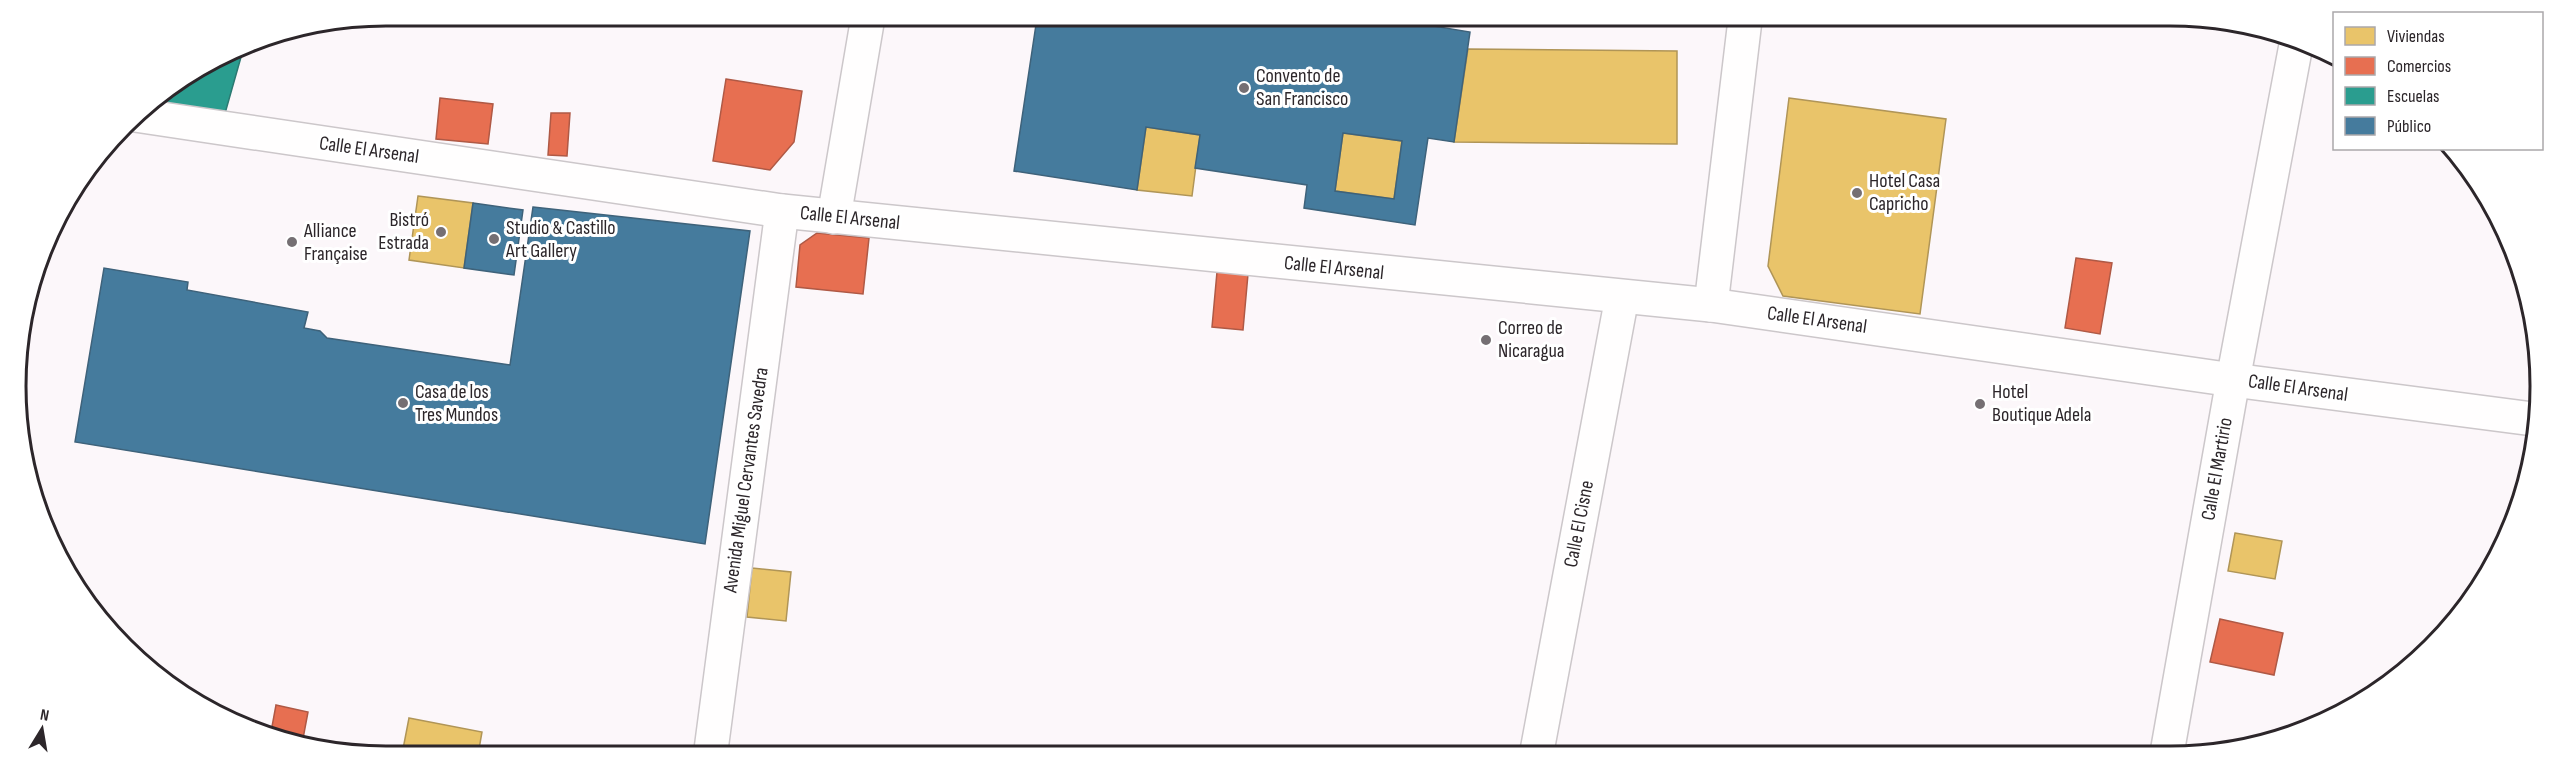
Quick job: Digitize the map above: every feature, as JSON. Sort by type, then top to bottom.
[{"type":"street","points":[[834,217],[867,25]]},
{"type":"street","points":[[1711,304],[1744,25]]},
{"type":"street","name":"Calle El Martirio","points":[[2167,746],[2295,49]]},
{"type":"street","name":"Calle El Arsenal","points":[[146,117],[782,211],[1622,297],[1711,304],[2233,380],[2528,418]]},
{"type":"street","name":"Avenida Miguel Cervantes Savedra","points":[[712,746],[782,211]]},
{"type":"street","name":"Calle El Cisne","points":[[1538,746],[1622,297]]},
{"type":"building: Viviendas","points":[[1468,49],[1677,51],[1677,144],[1454,142]]},
{"type":"building: Viviendas","name":"Hotel Casa Capricho","points":[[1789,98],[1946,119],[1920,314],[1783,296],[1768,266]]},
{"type":"building: Viviendas","points":[[1146,127],[1200,135],[1192,196],[1137,190]]},
{"type":"building: Viviendas","points":[[1343,133],[1402,141],[1394,199],[1335,191]]},
{"type":"building: Viviendas","name":"Bistró Estrada","points":[[418,196],[473,203],[464,268],[409,260]]},
{"type":"building: Viviendas","points":[[2235,533],[2282,541],[2275,579],[2228,571]]},
{"type":"building: Viviendas","points":[[752,568],[791,572],[786,621],[747,617]]},
{"type":"building: Viviendas","points":[[409,718],[482,732],[480,746],[404,746]]},
{"type":"building: Comercios","points":[[726,79],[802,91],[794,142],[770,170],[713,161]]},
{"type":"building: Comercios","points":[[440,98],[493,104],[488,144],[436,139]]},
{"type":"building: Comercios","points":[[551,113],[570,113],[567,156],[548,155]]},
{"type":"building: Comercios","points":[[817,233],[869,238],[863,294],[796,287],[800,245]]},
{"type":"building: Comercios","points":[[2076,258],[2112,263],[2100,334],[2065,328]]},
{"type":"building: Comercios","points":[[1217,272],[1248,274],[1243,330],[1212,327]]},
{"type":"building: Comercios","points":[[2220,619],[2283,633],[2274,675],[2210,662]]},
{"type":"building: Comercios","points":[[276,705],[308,712],[304,736],[272,727]]},
{"type":"building: Escuelas","points":[[241,56],[224,117],[161,104],[205,74]]},
{"type":"building: Público","name":"Convento de San Francisco","points":[[1036,25],[1427,25],[1470,32],[1454,142],[1428,138],[1415,225],[1304,208],[1307,185],[1195,168],[1200,135],[1146,127],[1137,190],[1014,171]],"holes":[[[1343,133],[1402,141],[1394,199],[1335,191]]]},
{"type":"building: Público","name":"Studio & Castillo Art Gallery","points":[[473,203],[523,210],[514,275],[464,268]]},
{"type":"building: Público","name":"Casa de los Tres Mundos","points":[[533,207],[750,231],[705,544],[75,442],[104,268],[188,282],[187,290],[308,312],[304,328],[320,331],[327,338],[510,365]]},
{"type":"place","name":"Convento de San Francisco","points":[[1244,88]]},
{"type":"place","name":"Hotel Casa Capricho","points":[[1857,193]]},
{"type":"place","name":"Bistró Estrada","points":[[441,232]]},
{"type":"place","name":"Studio & Castillo Art Gallery","points":[[494,239]]},
{"type":"place","name":"Alliance Française","points":[[292,242]]},
{"type":"place","name":"Correo de Nicaragua","points":[[1486,340]]},
{"type":"place","name":"Casa de los Tres Mundos","points":[[403,403]]},
{"type":"place","name":"Hotel Boutique Adela","points":[[1980,404]]}]
